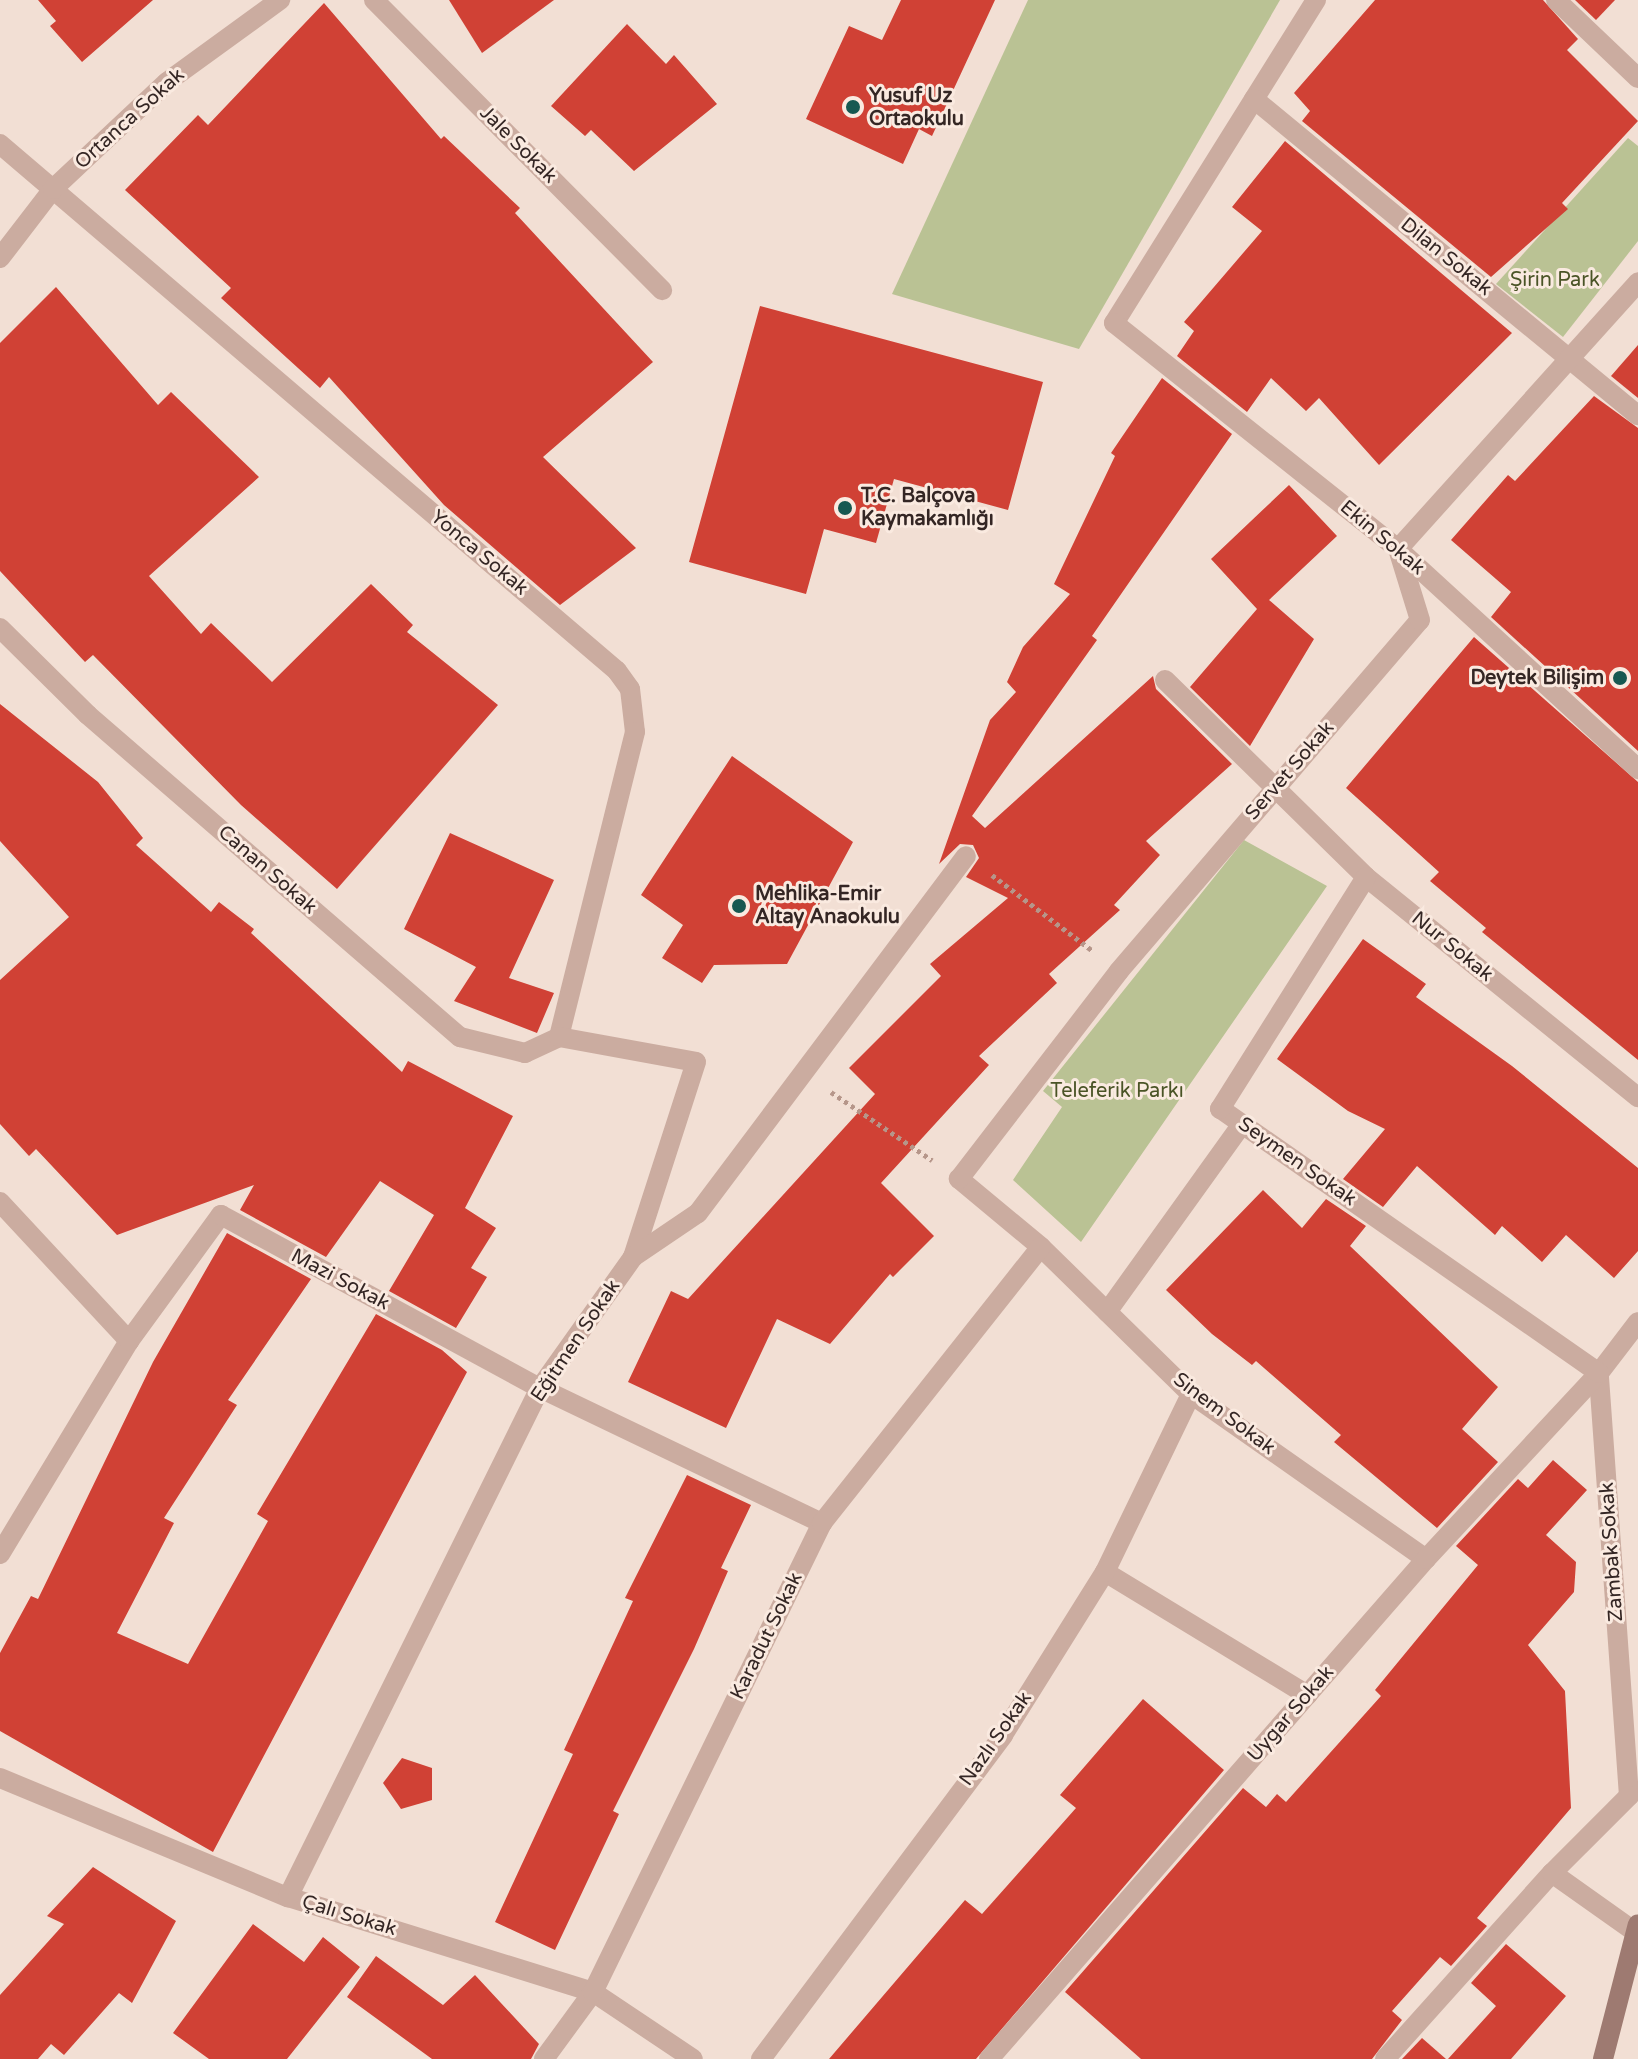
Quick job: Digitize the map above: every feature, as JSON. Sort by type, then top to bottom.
[{"type":"main road","points":[[1603,2059],[1636,1927]]},
{"type":"street","name":"Ortanca Sokak","points":[[0,258],[53,189],[167,82],[280,0]]},
{"type":"street","name":"Jale Sokak","points":[[374,0],[662,290]]},
{"type":"street","points":[[1254,99],[1316,0]]},
{"type":"street","points":[[1556,0],[1638,78]]},
{"type":"street","name":"Ekin Sokak","points":[[1254,99],[1114,323],[1398,549],[1638,769]]},
{"type":"street","name":"Dilan Sokak","points":[[1254,99],[1638,415]]},
{"type":"street","name":"Yonca Sokak","points":[[0,144],[605,661],[630,689],[635,732],[559,1037]]},
{"type":"street","points":[[1398,549],[1638,282]]},
{"type":"street","name":"Servet Sokak","points":[[959,1179],[1119,971],[1420,620],[1398,549]]},
{"type":"street","name":"Canan Sokak","points":[[0,628],[88,715],[460,1037],[525,1053],[559,1037]]},
{"type":"street","name":"Nur Sokak","points":[[1165,680],[1277,785],[1366,877],[1638,1097]]},
{"type":"street","name":"Eğitmen Sokak","points":[[288,1897],[540,1388],[633,1257],[698,1213],[966,856]]},
{"type":"street","name":"Seymen Sokak","points":[[1366,877],[1220,1109],[1599,1373]]},
{"type":"street","points":[[559,1037],[696,1062],[633,1257]]},
{"type":"street","points":[[1107,1312],[1242,1124]]},
{"type":"street","points":[[959,1179],[1041,1247]]},
{"type":"street","points":[[0,1202],[129,1341]]},
{"type":"street","name":"Mazi Sokak","points":[[0,1554],[129,1341],[221,1215],[540,1388],[822,1523]]},
{"type":"street","name":"Sinem Sokak","points":[[1041,1247],[1191,1394],[1426,1559]]},
{"type":"street","name":"Karadut Sokak","points":[[544,2059],[593,1992],[822,1523],[1041,1247]]},
{"type":"street","points":[[1599,1373],[1638,1322]]},
{"type":"street","name":"Uygar Sokak","points":[[989,2059],[1426,1559],[1599,1373]]},
{"type":"street","name":"Zambak Sokak","points":[[1599,1373],[1634,1798]]},
{"type":"street","name":"Nazlı Sokak","points":[[761,2059],[1003,1735],[1105,1572],[1191,1394]]},
{"type":"street","points":[[1105,1572],[1307,1695]]},
{"type":"street","name":"Çalı Sokak","points":[[0,1778],[288,1897],[593,1992],[693,2059]]},
{"type":"street","points":[[1385,2059],[1552,1873],[1634,1798]]},
{"type":"street","points":[[1552,1873],[1636,1927]]},
{"type":"path","points":[[966,856],[1119,971]]},
{"type":"path","points":[[802,1072],[959,1179]]},
{"type":"green space","points":[[1028,0],[1280,0],[1079,349],[892,294]]},
{"type":"green space","name":"Şirin Park","points":[[1628,138],[1638,146],[1638,241],[1563,337],[1496,284]]},
{"type":"green space","name":"Teleferik Parkı","points":[[1244,840],[1327,886],[1081,1242],[1013,1180],[1062,1107],[1043,1091]]},
{"type":"building","points":[[38,0],[153,0],[82,62],[50,26],[56,21]]},
{"type":"building","points":[[449,0],[554,0],[482,53]]},
{"type":"building","name":"Yusuf Uz Ortaokulu","points":[[901,0],[995,0],[932,136],[919,129],[903,164],[806,119],[849,26],[882,40]]},
{"type":"building","points":[[1375,0],[1543,0],[1578,39],[1567,50],[1638,121],[1562,203],[1568,209],[1491,277],[1302,121],[1310,111],[1294,93]]},
{"type":"building","points":[[1575,0],[1615,0],[1596,20]]},
{"type":"building","points":[[324,3],[441,139],[444,136],[520,208],[515,213],[653,362],[543,457],[636,548],[560,605],[444,505],[329,377],[320,388],[221,298],[231,288],[125,190],[198,115],[208,125]]},
{"type":"building","points":[[627,24],[666,64],[674,55],[717,104],[634,171],[591,130],[585,136],[551,106]]},
{"type":"building","points":[[1285,141],[1512,333],[1379,465],[1319,398],[1306,411],[1271,378],[1247,412],[1177,356],[1194,331],[1184,322],[1262,231],[1232,207]]},
{"type":"building","points":[[56,287],[158,405],[171,392],[259,477],[149,576],[201,634],[211,623],[272,682],[371,584],[413,625],[407,632],[498,705],[337,889],[241,805],[93,655],[85,662],[0,571],[0,343]]},
{"type":"building","name":"T.C. Balçova Kaymakamlığı","points":[[760,306],[1043,382],[1008,510],[894,479],[876,543],[824,529],[806,594],[689,562]]},
{"type":"building","points":[[1638,345],[1638,398],[1611,376]]},
{"type":"building","points":[[1162,378],[1232,434],[1092,636],[1097,640],[972,816],[985,828],[1153,676],[1156,689],[1232,764],[1146,841],[1160,855],[1114,905],[1120,910],[1049,974],[1057,983],[979,1056],[989,1065],[881,1183],[934,1236],[893,1277],[890,1274],[830,1344],[777,1319],[726,1428],[628,1382],[671,1291],[688,1299],[875,1094],[849,1068],[941,976],[930,964],[1008,898],[966,877],[979,858],[973,845],[960,844],[939,864],[990,720],[1016,692],[1007,682],[1023,647],[1070,594],[1054,584],[1115,456],[1111,453]]},
{"type":"building","points":[[1594,396],[1638,428],[1638,751],[1491,617],[1511,592],[1451,540],[1508,475],[1515,481]]},
{"type":"building","points":[[1289,485],[1337,536],[1269,600],[1314,639],[1250,746],[1190,687],[1257,609],[1211,559]]},
{"type":"building","points":[[1474,637],[1638,782],[1638,1060],[1482,932],[1486,928],[1430,881],[1439,872],[1346,788]]},
{"type":"building","points":[[0,704],[98,782],[143,838],[136,845],[211,912],[219,902],[254,929],[251,933],[402,1072],[408,1061],[513,1116],[465,1208],[496,1228],[471,1268],[487,1277],[456,1328],[389,1291],[434,1215],[380,1181],[326,1257],[240,1210],[254,1185],[117,1235],[36,1149],[29,1156],[0,1124],[0,980],[69,917],[0,841]]},
{"type":"building","name":"Mehlika-Emir Altay Anaokulu","points":[[732,756],[853,842],[787,964],[714,965],[702,983],[662,958],[683,925],[641,895]]},
{"type":"building","points":[[450,833],[554,880],[509,978],[554,993],[537,1033],[454,1001],[476,967],[404,929]]},
{"type":"building","points":[[1363,939],[1426,984],[1416,997],[1512,1066],[1638,1168],[1638,1251],[1614,1278],[1566,1235],[1542,1262],[1502,1226],[1495,1235],[1417,1166],[1383,1207],[1343,1179],[1385,1129],[1348,1111],[1277,1059]]},
{"type":"building","points":[[1263,1190],[1302,1228],[1326,1199],[1366,1226],[1350,1246],[1498,1387],[1462,1429],[1498,1462],[1437,1528],[1334,1442],[1341,1435],[1256,1361],[1252,1365],[1212,1334],[1166,1290]]},
{"type":"building","points":[[227,1233],[311,1279],[228,1400],[237,1405],[164,1518],[174,1523],[117,1633],[188,1664],[268,1521],[257,1514],[376,1314],[442,1350],[467,1372],[213,1852],[0,1731],[0,1653],[31,1596],[38,1599],[153,1362]]},
{"type":"building","points":[[1553,1460],[1587,1490],[1546,1535],[1576,1562],[1574,1592],[1528,1645],[1565,1691],[1571,1808],[1477,1918],[1487,1926],[1451,1966],[1440,1957],[1392,2011],[1402,2020],[1372,2059],[1141,2059],[1065,1992],[1243,1788],[1266,1807],[1277,1794],[1286,1802],[1381,1696],[1375,1690],[1478,1565],[1456,1546],[1518,1479],[1528,1488]]},
{"type":"building","points":[[687,1475],[751,1505],[721,1568],[728,1571],[694,1649],[613,1811],[619,1814],[555,1950],[495,1922],[573,1754],[564,1750],[633,1601],[625,1598]]},
{"type":"building","points":[[1143,1699],[1224,1770],[976,2059],[829,2059],[965,1900],[982,1914],[1076,1808],[1060,1795]]},
{"type":"building","points":[[402,1758],[432,1768],[432,1800],[401,1809],[383,1783]]},
{"type":"building","points":[[93,1867],[176,1921],[132,2003],[119,1993],[64,2055],[51,2044],[38,2059],[0,2059],[0,1995],[64,1924],[47,1916]]},
{"type":"building","points":[[253,1924],[304,1962],[323,1937],[360,1967],[287,2059],[209,2059],[173,2033]]},
{"type":"building","points":[[1506,1944],[1566,1996],[1511,2059],[1448,2059],[1496,2006],[1471,1983]]},
{"type":"building","points":[[376,1956],[443,2005],[475,1975],[539,2044],[531,2059],[432,2059],[347,1997]]},
{"type":"building","points":[[1422,2038],[1446,2059],[1402,2059]]},
{"type":"place","name":"Yusuf Uz Ortaokulu","points":[[853,107]]},
{"type":"place","name":"T.C. Balçova Kaymakamlığı","points":[[845,508]]},
{"type":"place","name":"Deytek Bilişim","points":[[1620,678]]},
{"type":"place","name":"Mehlika-Emir Altay Anaokulu","points":[[739,906]]}]
